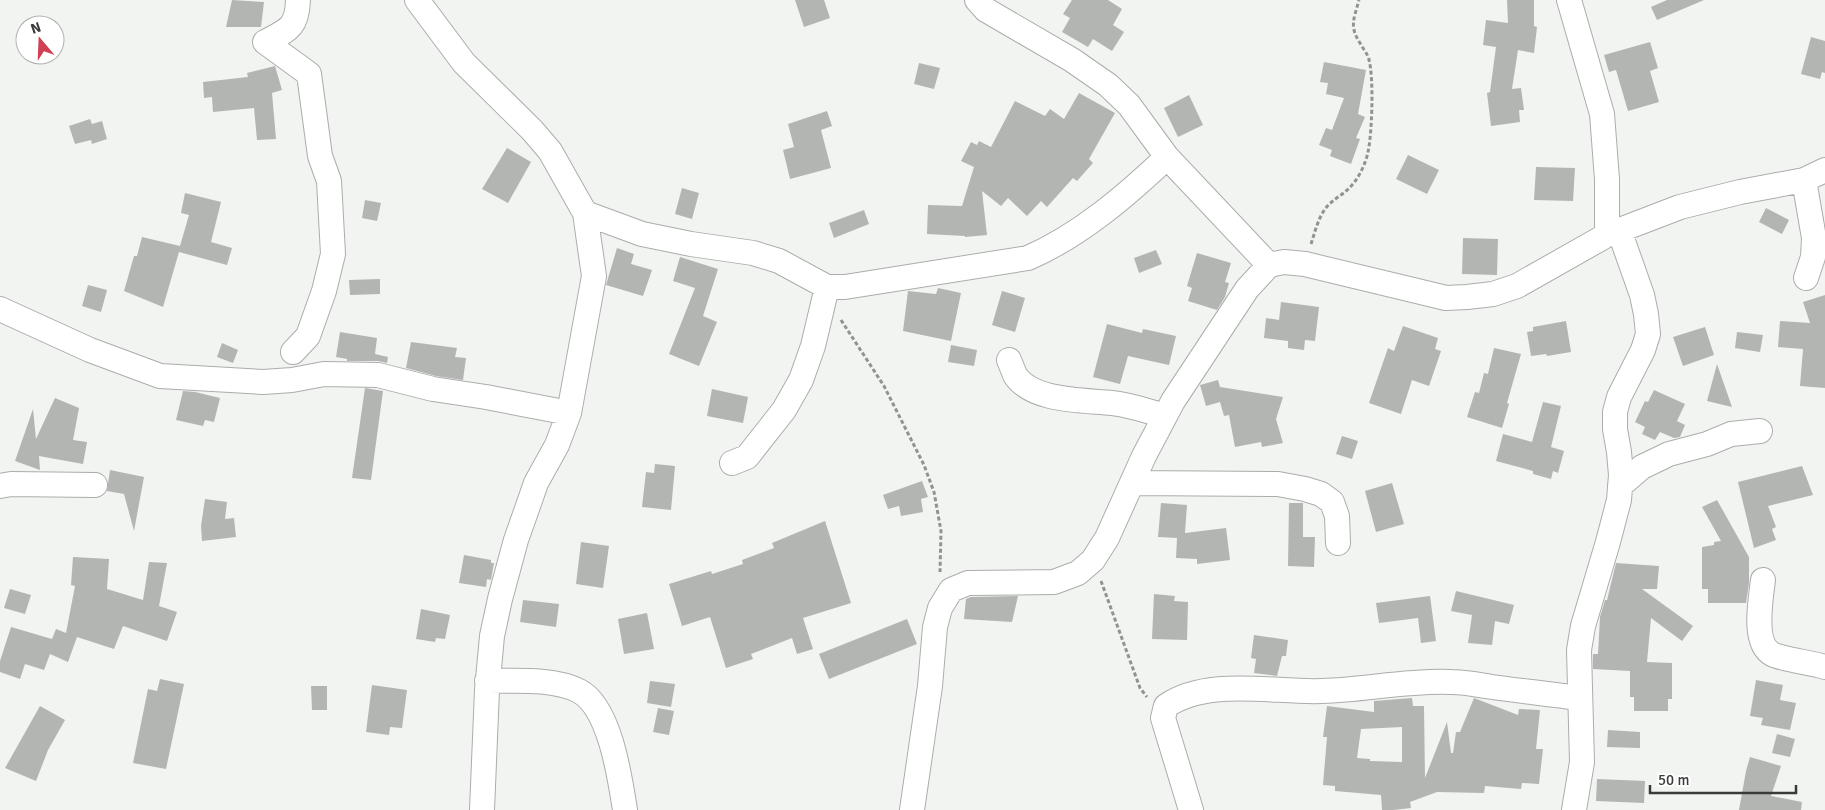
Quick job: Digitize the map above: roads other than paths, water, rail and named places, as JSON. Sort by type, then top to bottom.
[{"type":"street","points":[[293,352],[308,336],[324,291],[332,254],[329,181],[320,156],[309,74],[265,42],[293,25],[298,0]]},
{"type":"street","points":[[417,0],[464,63],[532,130],[550,151],[585,213],[594,276],[568,413],[557,445],[536,483],[516,540],[492,636],[482,810]]},
{"type":"street","points":[[977,0],[986,10],[1072,60],[1108,85],[1129,105],[1167,157],[1269,265]]},
{"type":"street","points":[[1569,0],[1602,114],[1613,233],[1642,294],[1648,334],[1643,350],[1619,397],[1615,412],[1615,429],[1619,452],[1619,500],[1583,626],[1579,650],[1582,762],[1574,810]]},
{"type":"street","points":[[825,293],[845,286],[1028,258],[1053,247],[1071,236],[1144,178],[1167,157]]},
{"type":"street","points":[[912,810],[930,686],[935,628],[940,608],[951,590],[968,583],[1054,582],[1078,573],[1093,560],[1108,538],[1132,483],[1172,401],[1247,289],[1269,265],[1284,262],[1305,264],[1446,298],[1467,298],[1494,294],[1516,286],[1613,233],[1680,206],[1814,175],[1813,257],[1806,278]]},
{"type":"street","points":[[585,213],[642,234],[762,256],[779,261],[825,293]]},
{"type":"street","points":[[732,463],[747,458],[784,410],[801,380],[814,346],[825,293]]},
{"type":"street","points":[[0,309],[90,350],[160,376],[263,382],[292,380],[324,374],[378,375],[433,389],[568,413]]},
{"type":"street","points":[[1009,360],[1016,376],[1027,386],[1043,394],[1138,408],[1164,416]]},
{"type":"street","points":[[1620,486],[1642,467],[1669,454],[1707,444],[1731,434],[1760,431]]},
{"type":"street","points":[[1132,483],[1278,484],[1305,488],[1321,494],[1332,502],[1338,516],[1338,543]]},
{"type":"street","points":[[0,486],[10,484],[95,485]]},
{"type":"street","points":[[1763,580],[1759,622],[1763,645],[1773,655],[1825,667]]},
{"type":"street","points":[[488,681],[530,681],[558,685],[579,691],[594,702],[604,722],[618,769],[625,810]]},
{"type":"street","points":[[1191,810],[1164,718],[1166,706],[1186,696],[1215,690],[1249,689],[1322,692],[1414,682],[1452,682],[1579,698]]}]
